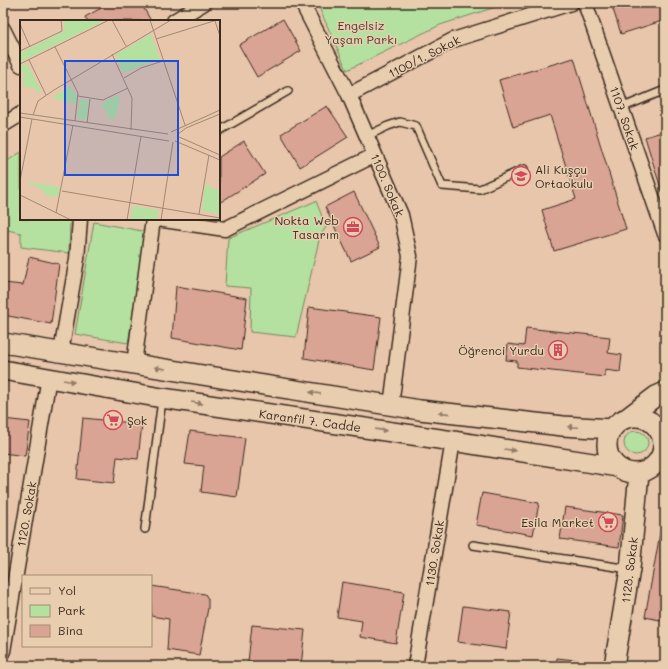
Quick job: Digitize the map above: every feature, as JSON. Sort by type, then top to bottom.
[{"type":"street","points":[[176,20],[204,3]]},
{"type":"street","name":"1100. Sokak","points":[[302,3],[349,96],[401,215],[410,256],[391,406]]},
{"type":"street","name":"1100/1. Sokak","points":[[349,96],[453,40],[571,3]]},
{"type":"street","name":"1107. Sokak","points":[[585,3],[665,234]]},
{"type":"street","points":[[3,29],[20,63]]},
{"type":"street","points":[[3,125],[20,115]]},
{"type":"street","points":[[164,220],[225,229],[375,155]]},
{"type":"street","points":[[61,352],[77,259],[80,220]]},
{"type":"street","points":[[134,364],[153,220]]},
{"type":"street","points":[[3,343],[420,410],[563,426],[620,423],[636,417],[646,419],[660,430],[664,439],[661,457],[652,470],[630,472],[618,467],[609,456],[607,446],[608,437],[620,423],[656,396],[665,392]]},
{"type":"street","name":"Karanfil 7. Cadde","points":[[3,370],[162,398],[618,467]]},
{"type":"street","name":"1120. Sokak","points":[[3,651],[49,377]]},
{"type":"street","name":"1130. Sokak","points":[[416,666],[453,441]]},
{"type":"street","name":"1128. Sokak","points":[[614,666],[630,569],[652,470]]},
{"type":"lane","points":[[621,108],[665,90]]},
{"type":"lane","points":[[220,130],[288,91]]},
{"type":"lane","points":[[367,136],[400,122],[416,126],[442,186],[480,189],[524,169]]},
{"type":"lane","points":[[145,529],[162,398]]},
{"type":"lane","points":[[473,545],[630,569]]},
{"type":"green space","name":"Engelsiz Yaşam Parkı","points":[[317,3],[508,3],[440,25],[347,70]]},
{"type":"green space","points":[[20,153],[20,220],[70,220],[69,253],[21,247],[21,233],[3,229],[3,164]]},
{"type":"green space","points":[[316,201],[326,227],[320,236],[296,337],[250,332],[251,288],[225,286],[228,238]]},
{"type":"green space","points":[[94,222],[147,232],[128,343],[75,334]]},
{"type":"green space","points":[[636,431],[644,435],[648,443],[644,451],[636,455],[628,451],[624,443],[628,435]]},
{"type":"building","points":[[110,3],[141,3],[150,20],[86,20],[85,17]]},
{"type":"building","points":[[611,3],[665,3],[665,20],[621,34]]},
{"type":"building","points":[[283,19],[301,51],[257,77],[239,45]]},
{"type":"building","points":[[574,58],[626,229],[554,251],[542,210],[576,199],[550,115],[513,127],[499,80]]},
{"type":"building","points":[[327,106],[348,137],[300,167],[281,134]]},
{"type":"building","points":[[665,131],[665,192],[662,192],[645,137]]},
{"type":"building","points":[[244,141],[265,174],[220,202],[220,156]]},
{"type":"building","points":[[354,192],[380,247],[351,261],[325,207]]},
{"type":"building","points":[[29,257],[59,264],[51,324],[3,315],[3,283],[23,285]]},
{"type":"building","points":[[176,286],[247,298],[241,350],[172,338]]},
{"type":"building","points":[[309,307],[381,317],[374,370],[304,358]]},
{"type":"building","name":"Öğrenci Yurdu","points":[[526,328],[610,337],[608,353],[622,355],[620,372],[605,370],[605,377],[517,367],[517,361],[506,360],[508,344],[524,346]]},
{"type":"building","points":[[83,418],[142,424],[138,459],[117,457],[114,483],[77,479]]},
{"type":"building","points":[[3,419],[30,422],[25,456],[3,453]]},
{"type":"building","points":[[190,431],[245,438],[237,497],[201,492],[204,466],[185,464]]},
{"type":"building","points":[[482,493],[539,503],[533,535],[476,525]]},
{"type":"building","points":[[565,507],[623,515],[619,547],[560,539]]},
{"type":"building","points":[[662,522],[665,522],[665,621],[645,617]]},
{"type":"building","points":[[3,527],[7,528],[3,562]]},
{"type":"building","points":[[342,582],[404,592],[396,643],[360,637],[362,621],[337,617]]},
{"type":"building","points":[[152,586],[205,594],[208,599],[208,608],[199,655],[167,650],[169,619],[152,616]]},
{"type":"building","points":[[463,606],[511,612],[506,649],[458,642]]},
{"type":"building","points":[[252,625],[305,630],[301,666],[248,662]]},
{"type":"building","points":[[557,658],[593,662],[593,666],[556,666]]},
{"type":"place","name":"Ali Kuşçu Ortaokulu","points":[[521,176]]},
{"type":"place","name":"Nokta Web Tasarım","points":[[353,227]]},
{"type":"place","name":"Öğrenci Yurdu","points":[[558,350]]},
{"type":"place","name":"Şok","points":[[113,420]]},
{"type":"place","name":"Esila Market","points":[[608,522]]}]
